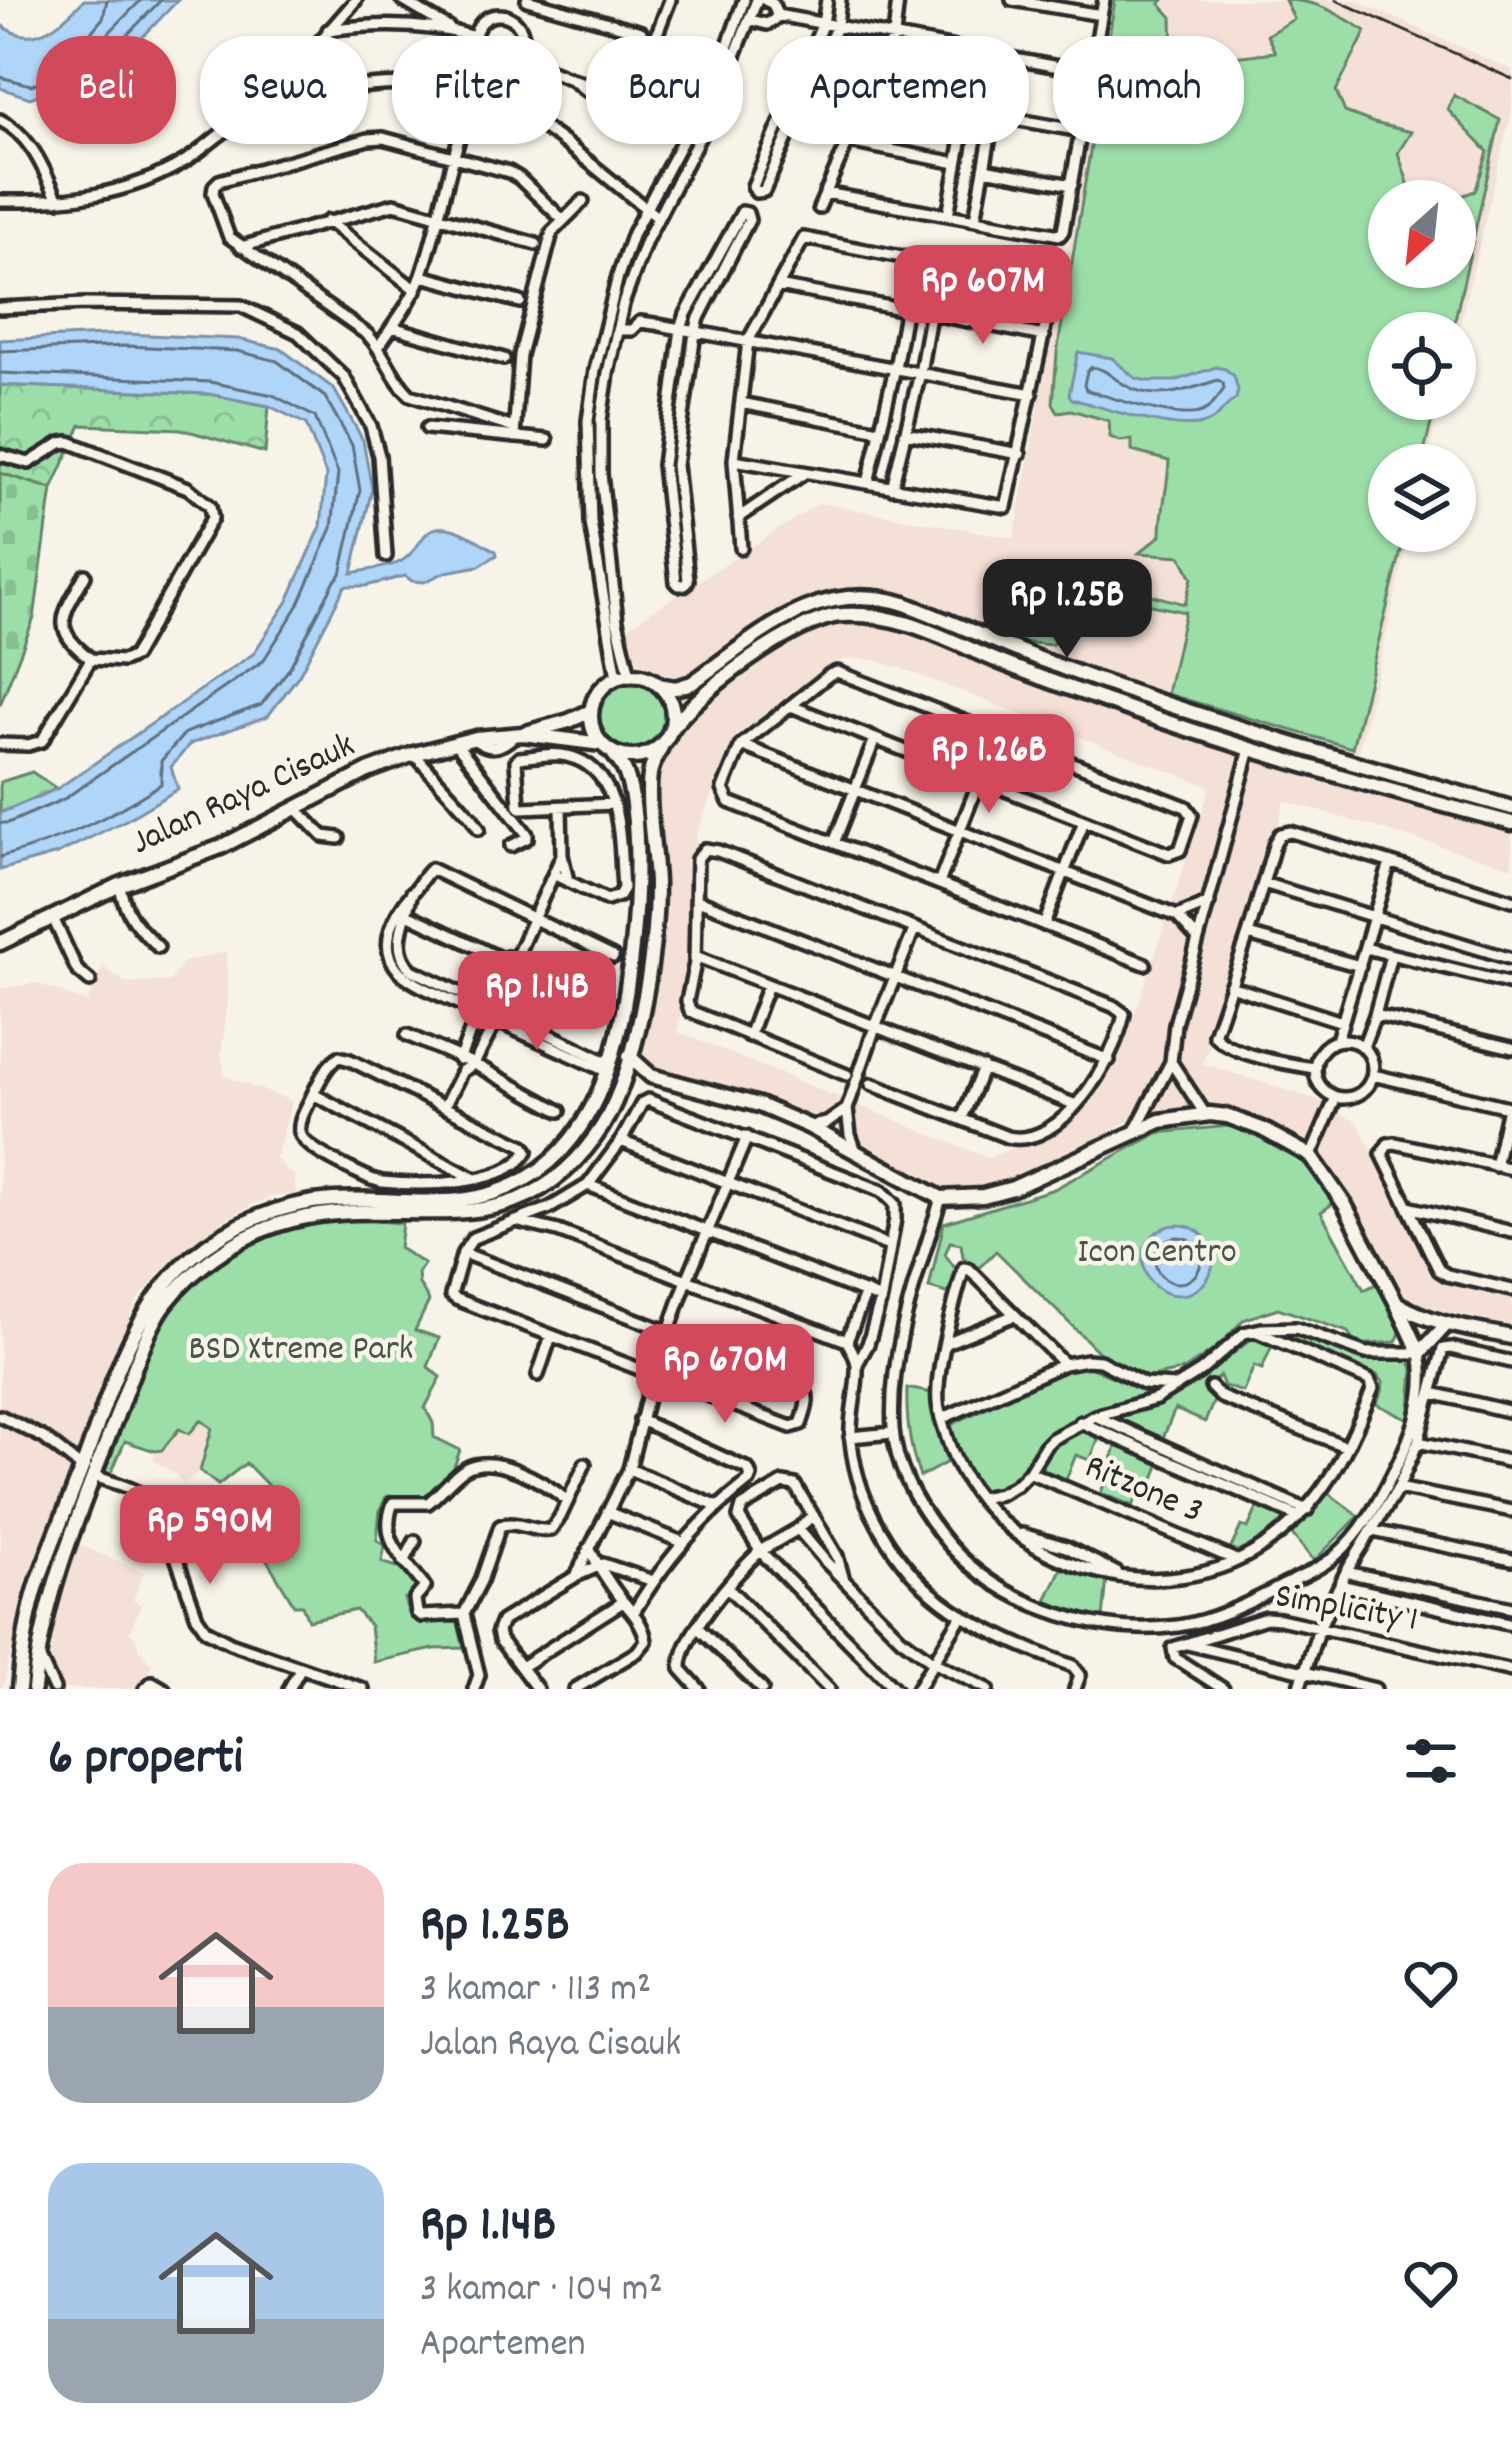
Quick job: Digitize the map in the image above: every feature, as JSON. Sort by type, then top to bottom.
[{"type":"main road","points":[[658,685],[676,688],[692,683],[799,609],[838,598],[880,598],[1156,700],[1512,808]]},
{"type":"main road","points":[[122,1380],[166,1304],[203,1267],[245,1237],[320,1215],[480,1211],[541,1189],[572,1165],[598,1135],[620,1087],[650,969],[656,884],[649,780],[653,762],[683,711],[798,628],[836,615],[862,614],[903,622],[1032,674],[1250,749],[1512,824]]},
{"type":"main road","points":[[19,1689],[46,1584],[140,1320],[157,1293],[194,1255],[253,1219],[322,1201],[433,1201],[501,1190],[525,1179],[558,1153],[585,1121],[609,1068],[624,1015],[636,874],[630,789],[622,765],[606,747],[593,728],[591,711],[604,686],[624,676],[645,677],[658,685],[673,713],[668,735],[646,755],[634,757],[606,747]]},
{"type":"main road","name":"Jalan Raya Cisauk","points":[[0,943],[120,885],[220,848],[368,770],[455,742],[519,734],[591,711]]},
{"type":"main road","name":"Jalan Raya Cisauk","points":[[519,734],[606,747]]},
{"type":"main road","points":[[624,1015],[640,1017]]},
{"type":"main road","points":[[629,1056],[651,1076],[759,1105],[808,1126],[941,1198],[983,1196],[1013,1188],[1160,1120],[1227,1116],[1311,1156],[1345,1204],[1420,1353],[1446,1325]]},
{"type":"main road","points":[[620,1087],[651,1076]]},
{"type":"main road","points":[[558,1153],[572,1165]]},
{"type":"main road","points":[[1397,1304],[1446,1325],[1512,1337]]},
{"type":"main road","points":[[34,1689],[46,1584]]},
{"type":"street","points":[[323,36],[356,0]]},
{"type":"street","points":[[401,0],[455,31]]},
{"type":"street","points":[[508,17],[514,0]]},
{"type":"street","points":[[562,75],[631,94],[670,0]]},
{"type":"street","points":[[624,676],[591,523],[588,421],[598,354],[618,276],[645,208],[702,104],[744,0]]},
{"type":"street","points":[[624,676],[601,474],[601,421],[616,330],[657,217],[713,111],[761,0],[773,4],[777,15]]},
{"type":"street","points":[[827,0],[824,23],[753,186],[756,192],[764,191],[837,25],[841,0]]},
{"type":"street","points":[[777,15],[894,36],[898,0]]},
{"type":"street","points":[[1012,0],[1101,14]]},
{"type":"street","points":[[1097,36],[1104,0]]},
{"type":"street","points":[[535,1],[641,32]]},
{"type":"street","points":[[476,36],[483,21],[499,15],[516,22],[523,36]]},
{"type":"street","points":[[751,20],[767,24],[777,15]]},
{"type":"street","points":[[328,30],[380,24],[472,36]]},
{"type":"street","points":[[571,79],[586,90]]},
{"type":"street","points":[[0,201],[102,195],[148,180],[190,158],[243,120],[306,96],[392,84]]},
{"type":"street","points":[[0,120],[27,142],[58,200]]},
{"type":"street","points":[[547,440],[410,395],[368,335],[229,237],[213,193],[219,181],[383,138],[509,172],[562,220]]},
{"type":"street","points":[[562,140],[657,217]]},
{"type":"street","points":[[379,346],[422,276],[457,144]]},
{"type":"street","points":[[819,208],[848,144]]},
{"type":"street","points":[[859,144],[958,163]]},
{"type":"street","points":[[948,215],[961,144]]},
{"type":"street","points":[[975,220],[989,144]]},
{"type":"street","points":[[825,193],[1060,235],[1079,144]]},
{"type":"street","points":[[984,169],[1072,185]]},
{"type":"street","points":[[514,432],[520,355],[552,232],[583,201]]},
{"type":"street","points":[[241,247],[384,205],[536,244]]},
{"type":"street","points":[[745,212],[749,220],[695,332],[676,466],[688,580],[682,586],[676,581],[663,466],[681,329],[739,215],[745,212]]},
{"type":"street","points":[[328,221],[416,290]]},
{"type":"street","points":[[734,460],[1005,507],[1033,394],[1052,294],[1049,284],[804,238],[748,341],[734,460],[741,548]]},
{"type":"street","points":[[868,483],[914,260]]},
{"type":"street","points":[[892,488],[920,373],[939,265]]},
{"type":"street","points":[[422,276],[520,302]]},
{"type":"street","points":[[778,286],[906,310]]},
{"type":"street","points":[[623,304],[637,309],[640,322]]},
{"type":"street","points":[[0,308],[241,306],[298,333],[344,376],[371,426],[379,456],[386,556]]},
{"type":"street","points":[[932,314],[1044,336]]},
{"type":"street","points":[[640,322],[1033,394]]},
{"type":"street","points":[[616,330],[632,330],[640,322]]},
{"type":"street","points":[[392,327],[504,359]]},
{"type":"street","points":[[741,404],[879,430]]},
{"type":"street","points":[[427,428],[514,432]]},
{"type":"street","points":[[905,433],[1020,454]]},
{"type":"street","points":[[0,455],[26,464],[69,442],[188,488],[210,506],[212,518],[134,656],[123,662],[91,659],[77,649],[62,627],[62,617],[85,575]]},
{"type":"street","points":[[663,466],[676,466]]},
{"type":"street","points":[[738,518],[805,473]]},
{"type":"street","points":[[588,476],[601,474]]},
{"type":"street","points":[[0,744],[41,741],[91,659]]},
{"type":"street","points":[[791,706],[1172,854],[1180,850],[1192,813],[1186,807],[837,672],[791,706],[742,746],[723,788],[729,802],[1144,964]]},
{"type":"street","points":[[939,884],[998,733]]},
{"type":"street","points":[[834,843],[875,739]]},
{"type":"street","points":[[455,742],[527,834],[511,846]]},
{"type":"street","points":[[742,746],[1178,916],[1198,939]]},
{"type":"street","points":[[1136,1130],[1171,1062],[1175,1024],[1250,749]]},
{"type":"street","points":[[415,754],[478,829]]},
{"type":"street","points":[[555,875],[607,900],[619,896],[623,888],[614,804],[607,784],[566,755],[516,761],[521,808],[614,804]]},
{"type":"street","points":[[561,807],[568,881]]},
{"type":"street","points":[[296,808],[323,836],[339,838]]},
{"type":"street","points":[[1045,925],[1084,821]]},
{"type":"street","points":[[1314,1068],[1281,1064],[1216,1040],[1214,1035],[1275,842],[1286,832],[1512,900]]},
{"type":"street","points":[[847,1075],[690,1011],[699,853],[710,849],[1120,1010],[1124,1019],[1102,1075],[1051,1126],[1026,1138],[1007,1137],[871,1084]]},
{"type":"street","points":[[444,1107],[462,1071],[474,1064],[498,1016],[521,966],[518,953],[562,855]]},
{"type":"street","points":[[1337,1040],[1390,863]]},
{"type":"street","points":[[480,1007],[394,964],[389,933],[397,910],[425,873],[435,870],[613,957]]},
{"type":"street","points":[[1263,883],[1512,959]]},
{"type":"street","points":[[120,885],[130,918],[158,947]]},
{"type":"street","points":[[409,974],[400,939],[412,892]]},
{"type":"street","points":[[698,900],[1109,1060]]},
{"type":"street","points":[[1178,916],[1209,903]]},
{"type":"street","points":[[407,914],[601,1006]]},
{"type":"street","points":[[53,918],[77,970],[90,981]]},
{"type":"street","points":[[856,1151],[848,1108],[914,930]]},
{"type":"street","points":[[1248,935],[1360,966]]},
{"type":"street","points":[[1366,948],[1512,984]]},
{"type":"street","points":[[462,1071],[458,1056],[480,1007],[504,958],[518,953]]},
{"type":"street","points":[[1364,1047],[1391,955]]},
{"type":"street","points":[[695,956],[1076,1105]]},
{"type":"street","points":[[748,1036],[768,986]]},
{"type":"street","points":[[1230,986],[1342,1022]]},
{"type":"street","points":[[1375,1015],[1512,1048]]},
{"type":"street","points":[[498,1016],[609,1068]]},
{"type":"street","points":[[407,1035],[458,1056],[560,1111]]},
{"type":"street","points":[[1346,1039],[1364,1047],[1372,1059],[1373,1075],[1363,1092],[1336,1097],[1323,1090],[1314,1068],[1321,1050],[1346,1039]]},
{"type":"street","points":[[339,1057],[444,1107],[527,1148],[522,1160],[487,1177],[392,1183],[371,1179],[302,1139],[300,1122],[331,1062],[339,1057]]},
{"type":"street","points":[[1171,1062],[1205,1114]]},
{"type":"street","points":[[962,1118],[983,1068]]},
{"type":"street","points":[[1373,1075],[1510,1108],[1496,1166]]},
{"type":"street","points":[[314,1094],[473,1178]]},
{"type":"street","points":[[1311,1156],[1336,1097]]},
{"type":"street","points":[[463,1252],[800,1382],[808,1394],[799,1426],[791,1427],[452,1297],[450,1290],[463,1252],[473,1238],[520,1222],[588,1185],[647,1100],[882,1192],[896,1211],[880,1299],[858,1362],[850,1437],[855,1472],[886,1540],[940,1600],[1005,1639],[1073,1666],[1080,1675],[1075,1689]]},
{"type":"street","points":[[808,1126],[827,1123],[848,1108]]},
{"type":"street","points":[[576,1576],[628,1468],[668,1332],[747,1137]]},
{"type":"street","points":[[621,1141],[889,1246]]},
{"type":"street","points":[[1512,1169],[1395,1143],[1388,1144],[1382,1154],[1441,1272],[1512,1290]]},
{"type":"street","points":[[588,1185],[880,1299]]},
{"type":"street","points":[[941,1198],[902,1335],[893,1433],[913,1496],[951,1549],[1013,1595],[1051,1611],[1141,1628],[1181,1625],[1256,1599],[1334,1558],[1367,1522],[1404,1452],[1424,1373],[1420,1353],[1366,1353],[1296,1328],[1244,1333],[1201,1371],[1156,1399],[1080,1422],[1045,1446],[1016,1485],[980,1498]]},
{"type":"street","points":[[1408,1207],[1512,1232]]},
{"type":"street","points":[[550,1208],[558,1231]]},
{"type":"street","points":[[520,1222],[558,1231],[847,1341],[858,1362]]},
{"type":"street","points":[[1064,1364],[965,1267],[938,1391],[941,1419],[964,1479],[1016,1532],[1066,1547],[1122,1575],[1179,1578],[1235,1560],[1271,1541],[1303,1513],[1339,1466],[1373,1384],[1255,1330]]},
{"type":"street","points":[[847,1341],[866,1292]]},
{"type":"street","points":[[946,1343],[1015,1315]]},
{"type":"street","points":[[538,1375],[551,1336]]},
{"type":"street","points":[[1299,1689],[1319,1628],[1346,1572],[1398,1488],[1418,1442],[1443,1349],[1512,1362]]},
{"type":"street","points":[[941,1419],[1064,1364],[1086,1360],[1100,1361],[1144,1384],[1180,1385]]},
{"type":"street","points":[[1210,1387],[1231,1401],[1347,1447]]},
{"type":"street","points":[[1432,1394],[1512,1412]]},
{"type":"street","points":[[0,1416],[44,1438],[88,1472],[154,1502],[201,1626],[230,1643],[363,1689]]},
{"type":"street","points":[[1095,1416],[1303,1513]]},
{"type":"street","points":[[634,1612],[682,1542],[751,1474],[640,1420]]},
{"type":"street","points":[[1080,1422],[1303,1513]]},
{"type":"street","points":[[850,1437],[893,1433]]},
{"type":"street","points":[[1418,1442],[1512,1462]]},
{"type":"street","points":[[474,1689],[479,1675],[464,1614],[500,1526],[508,1523],[551,1530],[585,1464]]},
{"type":"street","points":[[464,1614],[418,1615],[415,1599],[425,1585],[404,1562],[388,1530],[392,1505],[398,1501],[428,1503],[466,1468],[485,1465],[538,1479],[566,1500]]},
{"type":"street","points":[[628,1468],[716,1506]]},
{"type":"street","name":"Ritzone 3","points":[[1029,1472],[1235,1560]]},
{"type":"street","points":[[843,1576],[837,1556],[799,1489],[787,1482],[742,1507],[740,1517],[760,1551],[895,1689]]},
{"type":"street","points":[[1398,1488],[1512,1511]]},
{"type":"street","points":[[607,1512],[682,1542]]},
{"type":"street","points":[[699,1689],[680,1663],[698,1627],[760,1551],[813,1515]]},
{"type":"street","points":[[798,1529],[901,1638],[935,1663],[988,1689]]},
{"type":"street","points":[[1372,1531],[1512,1560]]},
{"type":"street","points":[[404,1562],[415,1541]]},
{"type":"street","points":[[575,1689],[643,1647],[646,1637],[589,1549]]},
{"type":"street","points":[[537,1689],[500,1640],[500,1624],[597,1565],[607,1564],[652,1581]]},
{"type":"street","points":[[1346,1572],[1512,1608]]},
{"type":"street","points":[[1340,1585],[1512,1625]]},
{"type":"street","points":[[727,1587],[829,1689]]},
{"type":"street","points":[[521,1667],[623,1602]]},
{"type":"street","points":[[917,1689],[962,1616]]},
{"type":"street","name":"Simplicity 1","points":[[1178,1645],[1266,1618],[1512,1671]]},
{"type":"street","points":[[698,1627],[762,1689]]},
{"type":"street","points":[[1223,1689],[1175,1658],[1178,1645],[1375,1689]]},
{"type":"street","points":[[38,1654],[54,1689]]},
{"type":"street","points":[[289,1689],[300,1669]]},
{"type":"street","points":[[145,1689],[152,1682],[164,1689]]},
{"type":"shaded area","points":[[1115,0],[1355,0],[1512,70],[1512,110],[1476,258],[1476,180],[1368,180],[1368,288],[1469,288],[1463,312],[1368,312],[1368,420],[1437,420],[1431,444],[1368,444],[1368,552],[1406,552],[1358,752],[1167,694],[1022,642],[1022,636],[997,634],[873,592],[837,594],[692,678],[673,678],[639,662],[623,630],[819,503],[1014,538],[1088,144],[1244,144],[1244,36],[1108,36]]},
{"type":"shaded area","points":[[862,619],[899,627],[1114,715],[1512,834],[1512,867],[1285,801],[1202,1063],[1318,1100],[1359,1124],[1431,1274],[1512,1294],[1512,1326],[1426,1307],[1400,1294],[1379,1245],[1332,1170],[1292,1133],[1233,1111],[1192,1105],[1118,1125],[1088,1148],[992,1184],[956,1192],[926,1185],[814,1120],[632,1066],[649,978],[652,775],[676,742],[687,716],[800,634],[829,621]],"holes":[[[874,660],[1210,787],[1142,994],[1108,1076],[1080,1110],[1044,1136],[988,1158],[678,1032],[694,900],[696,835],[736,736],[828,664]]]},
{"type":"shaded area","points":[[226,952],[228,1002],[221,1053],[225,1076],[292,1101],[276,1158],[294,1174],[296,1195],[271,1196],[225,1219],[166,1266],[136,1302],[25,1586],[0,1689],[0,989],[36,983],[87,1002],[103,966],[127,984],[169,981],[184,962]]},
{"type":"shaded area","points":[[200,1420],[212,1427],[208,1445],[200,1471],[183,1484],[154,1461],[155,1451],[162,1450],[179,1428]]},
{"type":"shaded area","points":[[77,1544],[144,1572],[133,1600],[141,1605],[130,1631],[152,1664],[142,1689],[64,1689],[54,1675],[50,1661],[54,1620]]},
{"type":"green space","points":[[1115,0],[1163,0],[1160,4],[1172,17],[1173,36],[1109,36]]},
{"type":"green space","points":[[1285,0],[1318,5],[1366,31],[1336,91],[1345,112],[1411,132],[1398,153],[1407,180],[1368,180],[1368,288],[1462,288],[1457,312],[1368,312],[1368,420],[1432,420],[1426,444],[1368,444],[1368,552],[1401,552],[1352,748],[1167,694],[1185,612],[1068,588],[1057,640],[1051,645],[1022,642],[1025,625],[1032,635],[1039,635],[1052,619],[1060,587],[1052,585],[1041,594],[1037,618],[1028,622],[1014,612],[1013,588],[1022,587],[1031,573],[1048,568],[1185,604],[1192,578],[1181,556],[1139,553],[1161,535],[1169,461],[1132,451],[1132,440],[1110,437],[1109,421],[1071,410],[1058,412],[1053,403],[1091,144],[1244,144],[1244,56],[1275,52],[1267,35],[1294,19]]},
{"type":"green space","points":[[1454,95],[1500,120],[1476,226],[1476,188],[1488,152],[1448,110]]},
{"type":"green space","points":[[0,385],[209,394],[269,406],[265,453],[181,429],[81,425],[52,489],[0,473]]},
{"type":"green space","points":[[0,473],[52,489],[34,618],[0,705]]},
{"type":"green space","points":[[632,680],[657,690],[667,715],[657,740],[632,750],[607,740],[597,715],[607,690]]},
{"type":"green space","points":[[32,772],[57,789],[0,813],[0,782]]},
{"type":"green space","name":"Icon Centro","points":[[1229,1126],[1280,1143],[1311,1171],[1334,1203],[1321,1212],[1364,1290],[1378,1283],[1403,1326],[1396,1342],[1355,1345],[1348,1332],[1278,1308],[1243,1320],[1218,1347],[1184,1370],[1147,1378],[1105,1358],[996,1251],[978,1269],[963,1257],[961,1244],[950,1242],[945,1254],[959,1274],[954,1295],[929,1288],[944,1223],[1054,1189],[1158,1133]]},
{"type":"green space","name":"BSD Xtreme Park","points":[[328,1217],[402,1223],[399,1248],[424,1264],[418,1273],[419,1284],[429,1301],[415,1330],[439,1338],[428,1367],[441,1377],[425,1408],[434,1437],[460,1450],[449,1481],[415,1501],[386,1497],[377,1540],[385,1545],[382,1562],[409,1571],[420,1582],[419,1590],[404,1599],[410,1617],[457,1620],[464,1648],[434,1649],[374,1662],[370,1626],[356,1610],[308,1620],[267,1560],[278,1540],[285,1503],[246,1463],[218,1485],[200,1471],[212,1428],[201,1420],[189,1434],[179,1429],[162,1450],[125,1441],[109,1478],[99,1472],[150,1341],[186,1290],[255,1236]]},
{"type":"green space","points":[[1292,1330],[1348,1350],[1409,1358],[1413,1368],[1409,1419],[1376,1404],[1383,1382],[1377,1375],[1280,1335]]},
{"type":"green space","points":[[1256,1335],[1273,1343],[1262,1369],[1254,1366],[1243,1392],[1224,1386],[1220,1376],[1211,1384],[1216,1396],[1205,1422],[1175,1409],[1163,1438],[1122,1422],[1123,1412],[1202,1379]]},
{"type":"green space","points":[[1092,1364],[1148,1395],[1060,1428],[1011,1482],[983,1494],[962,1462],[949,1426],[1065,1369]]},
{"type":"green space","points":[[907,1388],[937,1394],[938,1427],[949,1461],[920,1477],[909,1433]]},
{"type":"green space","points":[[1083,1425],[1101,1433],[1090,1460],[1076,1455],[1066,1479],[1044,1470],[1042,1465],[1054,1447]]},
{"type":"green space","points":[[1118,1440],[1162,1458],[1151,1486],[1143,1483],[1133,1506],[1101,1493]]},
{"type":"green space","points":[[1328,1493],[1359,1516],[1314,1561],[1291,1533]]},
{"type":"green space","points":[[1261,1500],[1297,1514],[1283,1530],[1239,1554],[1230,1550],[1241,1526],[1248,1528]]},
{"type":"green space","points":[[1063,1565],[1107,1578],[1103,1619],[1046,1600]]},
{"type":"water","points":[[84,0],[178,0],[144,36],[36,36],[36,96],[0,88],[0,24],[12,32],[35,35],[66,18]]},
{"type":"water","points":[[126,334],[238,339],[281,349],[334,389],[363,440],[372,489],[352,573],[400,562],[426,534],[442,527],[471,537],[497,555],[479,566],[424,582],[405,576],[345,586],[299,675],[268,716],[190,744],[171,767],[178,789],[128,819],[57,854],[0,870],[0,813],[57,789],[253,654],[288,601],[321,526],[326,475],[306,424],[269,406],[209,394],[0,385],[0,340]]},
{"type":"water","points":[[1078,352],[1112,358],[1135,378],[1147,381],[1175,381],[1216,367],[1225,369],[1234,376],[1236,399],[1210,421],[1177,425],[1072,399]]},
{"type":"water","points":[[1178,1225],[1203,1235],[1213,1260],[1203,1285],[1178,1295],[1153,1285],[1143,1260],[1153,1235]]},
{"type":"railway","points":[[1336,0],[1512,79]]}]
